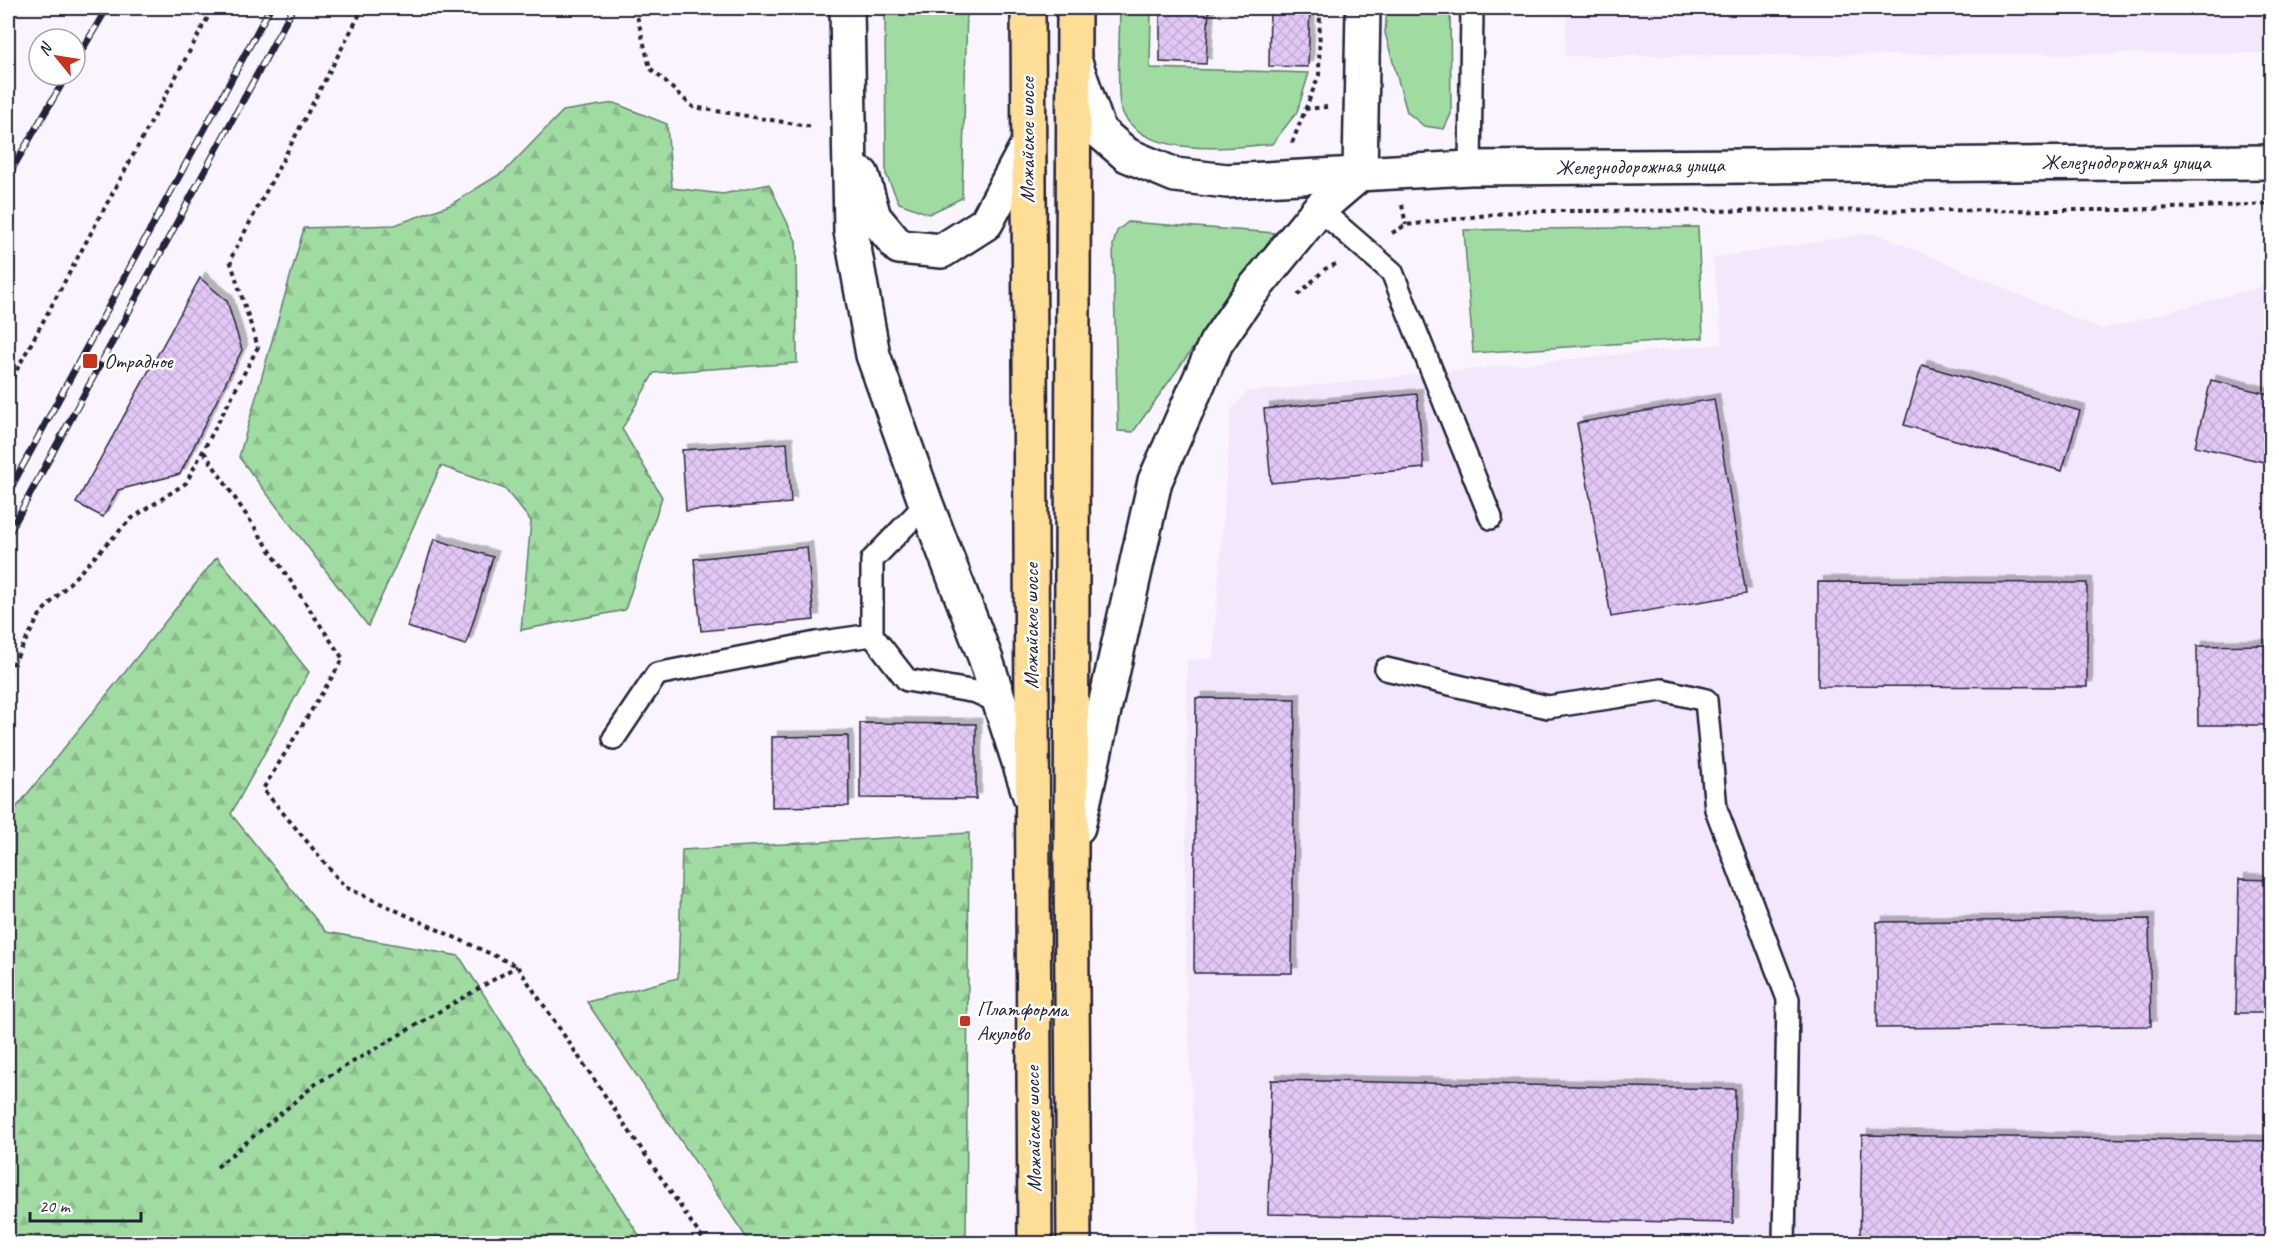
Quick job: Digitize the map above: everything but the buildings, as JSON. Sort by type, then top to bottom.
[{"type":"main road","name":"Можайское шоссе","points":[[1028,8],[1035,1244]]},
{"type":"main road","name":"Можайское шоссе","points":[[1074,8],[1071,861],[1074,1244]]},
{"type":"street","points":[[847,8],[851,231],[873,355],[1000,703],[1033,805]]},
{"type":"street","points":[[1071,861],[1155,481],[1216,343],[1249,295],[1319,209],[1360,174],[1363,8]]},
{"type":"street","name":"Железнодорожная улица","points":[[1074,58],[1099,131],[1126,155],[1175,175],[1227,181],[1470,168],[2271,162]]},
{"type":"street","points":[[849,133],[874,218],[899,247],[942,251],[986,223],[1027,146]]},
{"type":"lane","points":[[1470,168],[1472,8]]},
{"type":"lane","points":[[1319,209],[1392,272],[1491,518]]},
{"type":"lane","points":[[926,504],[872,560],[872,635],[907,680],[976,692],[1000,703]]},
{"type":"lane","points":[[615,738],[657,674],[816,643],[872,635]]},
{"type":"lane","points":[[1386,669],[1548,707],[1662,690],[1706,700],[1716,809],[1788,999],[1784,1244]]},
{"type":"path","points":[[8,386],[213,8]]},
{"type":"path","points":[[8,673],[41,613],[131,519],[186,483],[204,452],[258,347],[230,260],[363,8]]},
{"type":"path","points":[[635,8],[650,68],[693,106],[849,133]]},
{"type":"path","points":[[1290,149],[1318,75],[1320,8]]},
{"type":"path","points":[[204,452],[343,660],[263,789],[345,887],[518,966],[706,1244]]},
{"type":"path","points":[[217,1167],[317,1083],[518,966]]},
{"type":"shaded area","points":[[1567,8],[2271,8],[2271,53],[1565,56]]},
{"type":"shaded area","points":[[1875,233],[2102,330],[2271,284],[2271,1243],[1199,1243],[1186,975],[1187,660],[1213,659],[1231,411],[1247,392],[1723,344],[1713,258]]},
{"type":"green space","points":[[885,8],[967,8],[962,198],[929,214],[899,203],[886,174]]},
{"type":"green space","points":[[1120,8],[1151,8],[1150,68],[1309,73],[1297,112],[1272,144],[1211,148],[1188,147],[1166,143],[1147,136],[1131,125],[1121,109],[1118,77]]},
{"type":"green space","points":[[1387,8],[1450,8],[1451,114],[1444,129],[1424,126],[1407,112],[1385,33]]},
{"type":"green space","points":[[614,103],[667,124],[672,188],[723,194],[769,184],[796,241],[797,363],[654,373],[622,429],[662,497],[625,610],[521,630],[531,521],[505,489],[441,466],[368,626],[239,457],[304,228],[395,225],[450,205],[505,171],[563,111]]},
{"type":"green space","points":[[1128,222],[1275,233],[1133,432],[1118,431],[1113,245],[1117,231]]},
{"type":"green space","points":[[1698,227],[1703,338],[1473,353],[1464,230]]},
{"type":"green space","points":[[217,557],[309,672],[231,814],[326,932],[459,956],[644,1243],[8,1243],[8,818]]},
{"type":"green space","points":[[969,833],[966,1243],[750,1243],[587,1002],[678,978],[682,850]]},
{"type":"railway","points":[[87,42],[107,8]]},
{"type":"railway","points":[[8,493],[270,8]]},
{"type":"railway","points":[[8,535],[293,8]]},
{"type":"railway","points":[[8,176],[60,87]]},
{"type":"place","name":"Отрадное","points":[[90,361]]},
{"type":"place","name":"Платформа Акулово","points":[[965,1021]]}]
